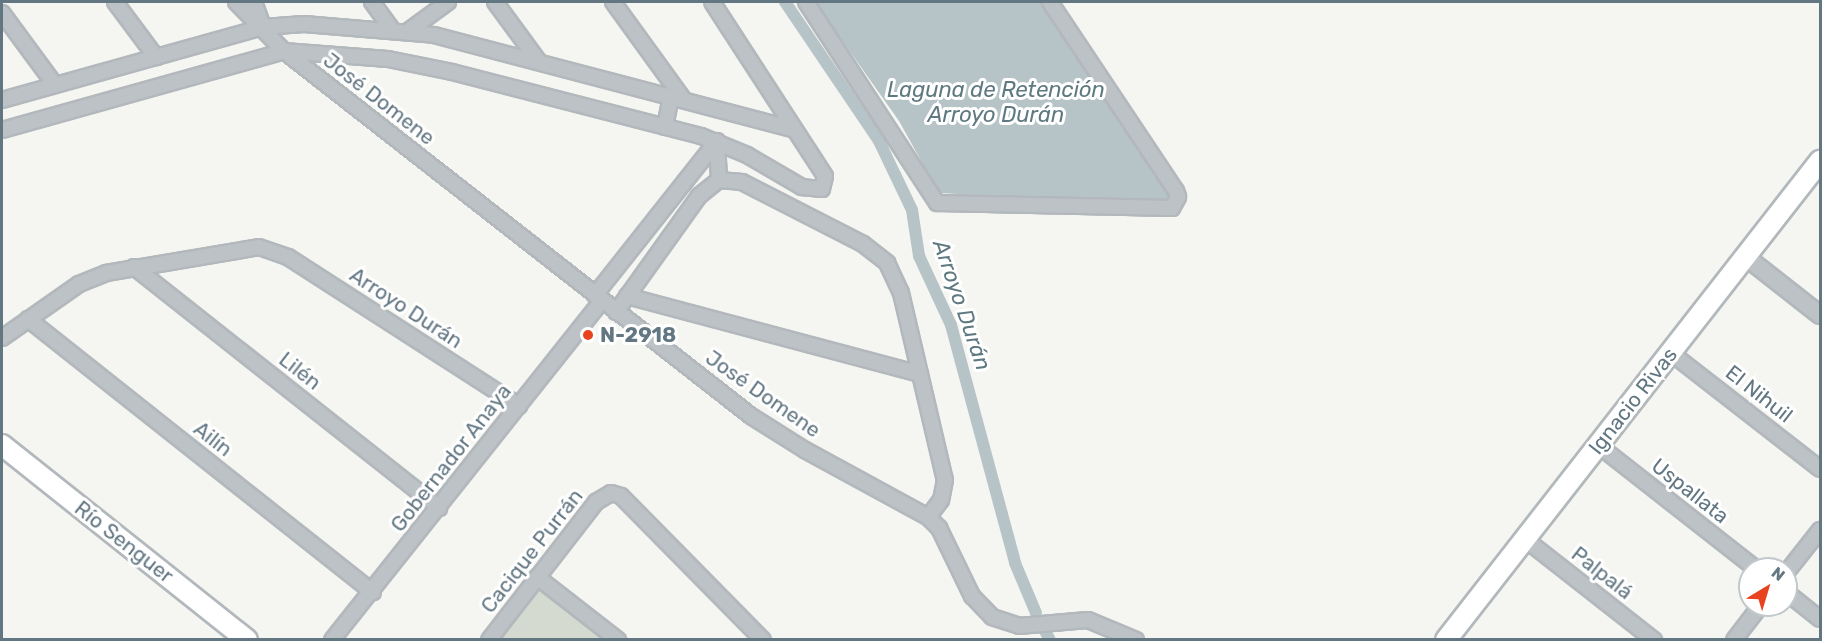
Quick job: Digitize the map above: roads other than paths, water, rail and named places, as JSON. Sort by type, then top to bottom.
[{"type":"main road","name":"Ignacio Rivas","points":[[1452,637],[1598,445],[1821,162]]},
{"type":"main road","name":"Río Senguer","points":[[2,445],[247,639]]},
{"type":"street","points":[[115,2],[156,57]]},
{"type":"street","name":"José Domene","points":[[236,2],[284,51],[615,312],[777,433],[928,517],[939,528],[972,596],[992,617],[1019,626],[1088,620],[1136,639]]},
{"type":"street","name":"José Domene","points":[[254,2],[263,27]]},
{"type":"street","points":[[372,2],[400,31]]},
{"type":"street","points":[[400,31],[448,2]]},
{"type":"street","points":[[495,2],[539,62]]},
{"type":"street","points":[[613,2],[678,98]]},
{"type":"street","points":[[2,130],[284,51],[431,67],[665,127],[717,141],[818,191],[825,185],[825,176],[792,129],[712,2]]},
{"type":"street","points":[[806,2],[937,203],[1172,208],[1178,197],[1176,191],[1050,2]]},
{"type":"street","points":[[2,13],[55,86]]},
{"type":"street","points":[[2,100],[263,27],[304,24],[400,31],[539,62],[792,129]]},
{"type":"street","points":[[665,127],[678,98]]},
{"type":"street","points":[[717,141],[719,180]]},
{"type":"street","name":"Gobernador Anaya","points":[[332,639],[373,592],[519,406],[717,141]]},
{"type":"street","points":[[615,312],[699,196],[719,180],[742,182],[876,252],[895,276],[945,480],[941,500],[928,517]]},
{"type":"street","name":"Arroyo Durán","points":[[134,267],[250,247],[268,248],[519,406]]},
{"type":"street","points":[[1746,257],[1821,315]]},
{"type":"street","points":[[2,338],[86,281],[134,267]]},
{"type":"street","name":"Lilén","points":[[134,267],[439,508]]},
{"type":"street","points":[[627,296],[920,374]]},
{"type":"street","name":"Ailín","points":[[28,319],[373,592]]},
{"type":"street","name":"El Nihuil","points":[[1671,353],[1821,469]]},
{"type":"street","name":"Uspallata","points":[[1598,445],[1741,557]]},
{"type":"street","name":"Cacique Purrán","points":[[489,639],[596,502],[611,493],[621,496],[763,639]]},
{"type":"street","points":[[1798,558],[1821,530]]},
{"type":"street","name":"Palpalá","points":[[1525,539],[1654,639]]},
{"type":"street","points":[[537,577],[618,639]]},
{"type":"street","points":[[1798,602],[1821,620]]},
{"type":"street","points":[[1734,639],[1751,617]]},
{"type":"water","name":"Laguna de Retención Arroyo Durán","points":[[815,2],[1044,2],[1173,200],[1162,205],[939,193],[899,121]]},
{"type":"waterway","name":"Arroyo Durán","points":[[785,2],[879,141],[912,210],[919,256],[951,325],[1015,563],[1036,613]]},
{"type":"waterway","name":"Arroyo Durán","points":[[1043,627],[1050,640]]},
{"type":"place","name":"N-2918","points":[[588,335]]}]
